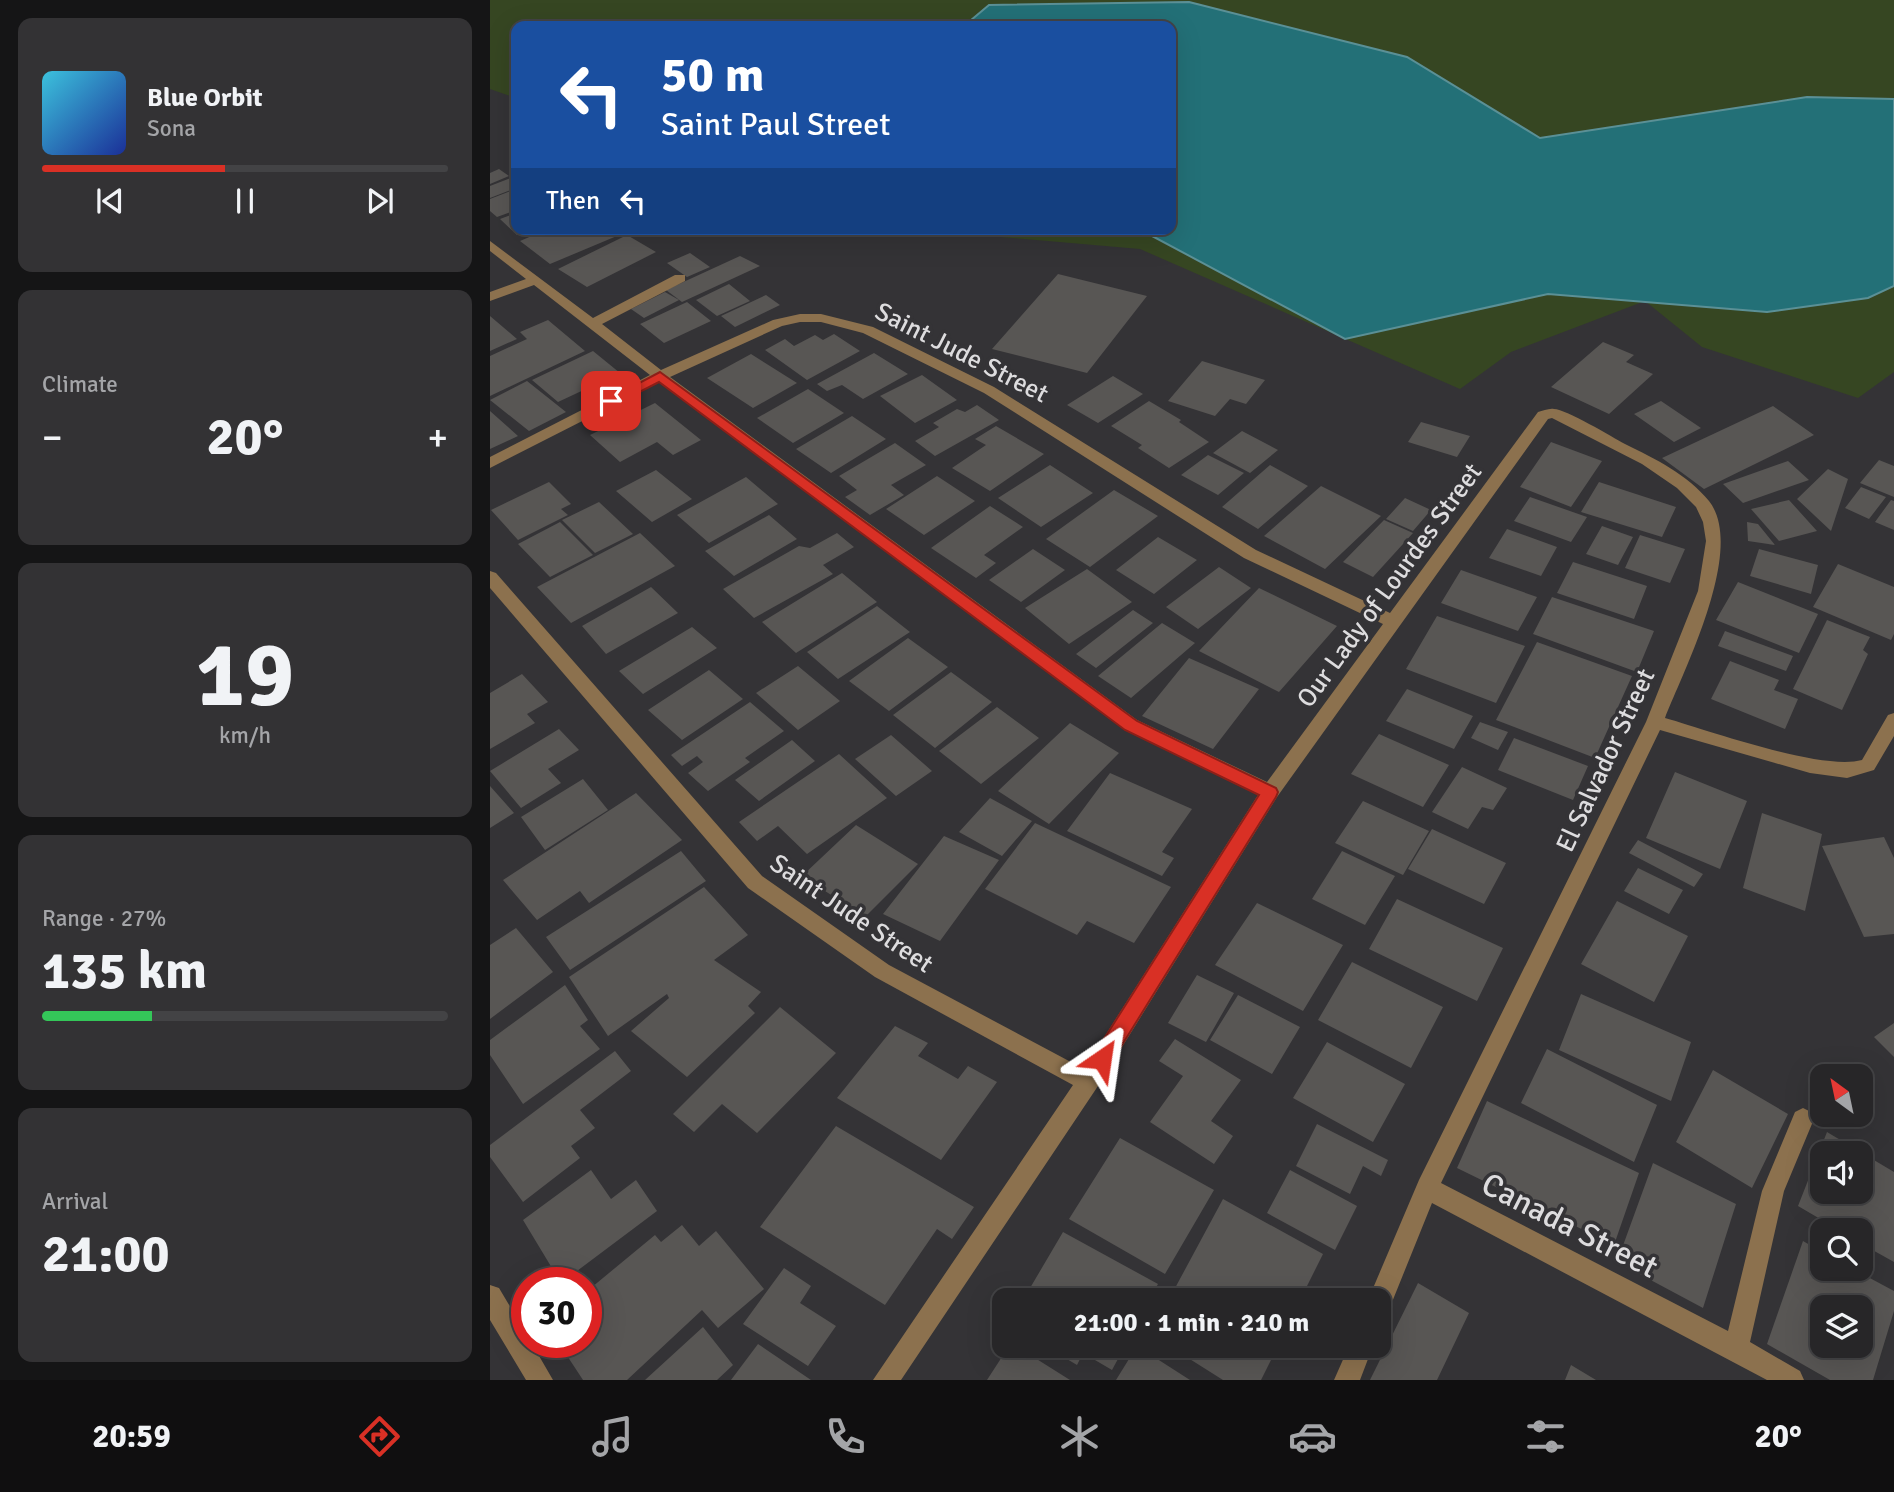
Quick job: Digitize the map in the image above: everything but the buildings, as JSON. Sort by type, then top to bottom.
[{"type":"street","points":[[490,246],[660,376],[1131,725],[1270,792]]},
{"type":"street","points":[[592,324],[680,278]]},
{"type":"street","points":[[490,297],[535,280]]},
{"type":"street","name":"Saint Jude Street","points":[[490,463],[660,376],[778,323],[800,318],[821,318],[868,330],[989,390],[1250,554],[1392,621]]},
{"type":"street","name":"Our Lady of Lourdes Street","points":[[886,1380],[1088,1082],[1270,792],[1543,415],[1551,412]]},
{"type":"street","name":"El Salvador Street","points":[[1427,1188],[1655,722],[1706,591],[1714,541],[1711,522],[1703,505],[1682,484],[1647,461],[1551,412]]},
{"type":"street","name":"Saint Jude Street","points":[[490,577],[755,882],[882,971],[1088,1082]]},
{"type":"street","points":[[1655,722],[1810,766],[1847,771],[1868,765],[1894,720]]},
{"type":"street","points":[[1736,1348],[1773,1191],[1803,1119]]},
{"type":"street","points":[[1385,1288],[1427,1188]]},
{"type":"street","name":"Canada Street","points":[[1427,1188],[1736,1348],[1791,1380]]},
{"type":"street","points":[[490,1297],[540,1380]]},
{"type":"street","points":[[1347,1380],[1356,1358]]},
{"type":"green space","points":[[490,0],[1894,0],[1894,372],[1858,398],[1702,347],[1645,301],[1511,352],[1460,389],[1140,249],[977,235],[1176,235],[1176,21],[511,21],[511,96],[490,89]]},
{"type":"water","points":[[1189,2],[1407,57],[1540,138],[1807,97],[1894,99],[1894,286],[1868,298],[1767,312],[1548,294],[1345,339],[1150,235],[1176,235],[1176,21],[970,21],[989,5]]},
{"type":"route","points":[[611,401],[660,376],[1131,725],[1270,792],[1102,1059]]}]
